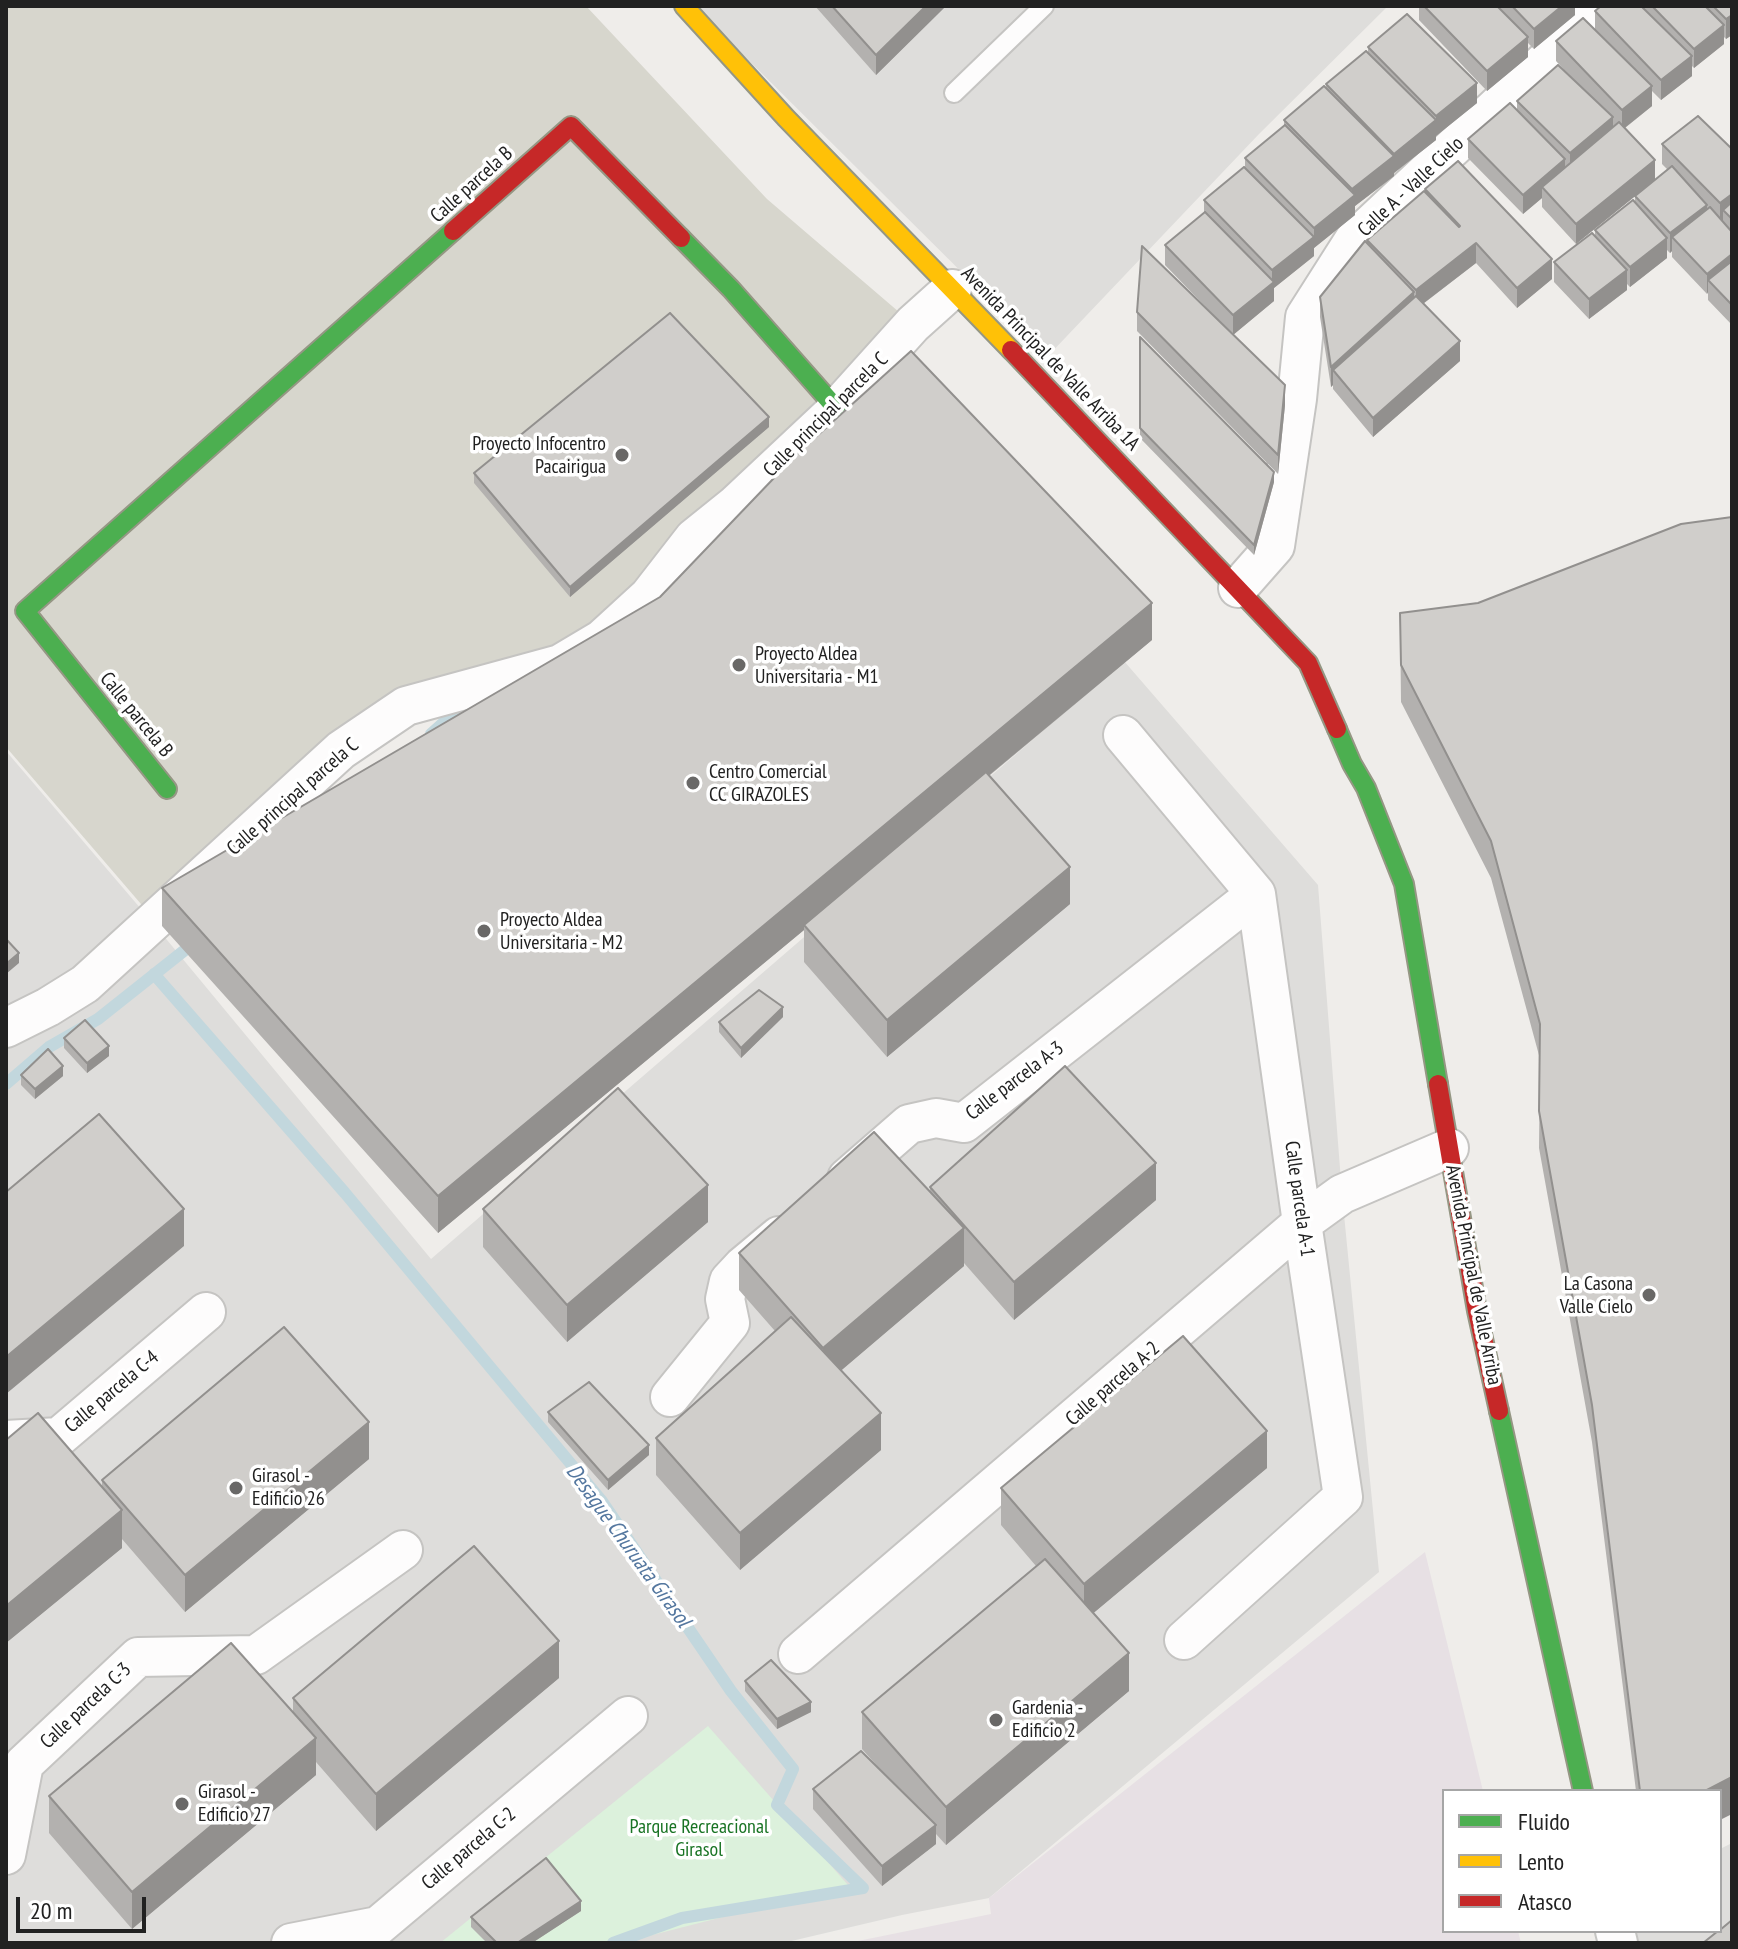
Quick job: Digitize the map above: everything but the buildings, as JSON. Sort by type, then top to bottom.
[{"type":"street","name":"Avenida Principal de Valle Arriba 1A","points":[[684,6],[786,118],[1075,415],[1308,663],[1352,764]]},
{"type":"street","name":"Calle A - Valle Cielo","points":[[1238,588],[1275,546],[1297,399],[1305,317],[1354,240],[1604,6]]},
{"type":"street","name":"Calle parcela B","points":[[167,789],[25,611],[571,126],[731,289],[889,468]]},
{"type":"street","name":"Calle principal parcela C","points":[[6,1028],[85,984],[341,750],[406,706],[560,664],[602,639],[649,596],[694,538],[735,505],[837,409],[913,324],[952,289]]},
{"type":"street","points":[[1123,735],[1256,894]]},
{"type":"street","name":"Avenida Principal de Valle Arriba","points":[[1352,764],[1366,788],[1404,884],[1477,1311],[1583,1789]]},
{"type":"street","name":"Calle parcela A-3","points":[[670,1397],[730,1323],[725,1299],[729,1281],[743,1266],[909,1124],[936,1118],[964,1123],[1256,894]]},
{"type":"street","name":"Calle parcela A-1","points":[[1184,1640],[1343,1497],[1256,894]]},
{"type":"street","name":"Calle parcela A-2","points":[[798,1654],[1302,1223],[1342,1194],[1449,1148]]},
{"type":"street","name":"Calle parcela C-4","points":[[6,1440],[59,1437],[206,1312]]},
{"type":"street","name":"Calle parcela C-3","points":[[6,1855],[24,1764],[138,1657],[256,1655],[403,1550]]},
{"type":"street","name":"Calle parcela C-2","points":[[291,1943],[378,1926],[628,1716]]},
{"type":"lane","points":[[954,93],[1044,6]]},
{"type":"shaded area","points":[[6,6],[586,6],[767,199],[913,324],[589,647],[406,706],[153,918],[6,747]]},
{"type":"shaded area","points":[[694,6],[1388,6],[1259,134],[1047,357]]},
{"type":"shaded area","points":[[1124,661],[1318,885],[1342,1194],[1379,1572],[989,1898],[783,1943],[6,1943],[6,751],[431,1259]]},
{"type":"shaded area","points":[[1425,1552],[1483,1789],[1442,1789],[1442,1933],[1518,1933],[1521,1943],[848,1943],[991,1914],[989,1898]]},
{"type":"shaded area","points":[[1732,1843],[1732,1943],[1622,1943],[1620,1933],[1722,1933],[1722,1848]]},
{"type":"green space","name":"Parque Recreacional Girasol","points":[[708,1726],[848,1885],[621,1943],[440,1943]]},
{"type":"waterway","points":[[431,734],[460,708],[467,708]]},
{"type":"waterway","points":[[6,1084],[49,1047],[98,1019],[195,942]]},
{"type":"waterway","name":"Desague Churuata Girasol","points":[[154,974],[345,1193],[601,1500],[731,1691],[793,1769],[777,1805],[863,1888],[682,1918],[613,1943]]},
{"type":"traffic: fast","points":[[167,789],[25,611],[453,231]]},
{"type":"traffic: fast","points":[[681,238],[731,289],[880,458]]},
{"type":"traffic: fast","points":[[1337,729],[1366,788],[1404,884],[1438,1084]]},
{"type":"traffic: fast","points":[[1499,1411],[1583,1789]]},
{"type":"traffic: slow","points":[[684,6],[786,118],[1011,350]]},
{"type":"traffic: jam","points":[[453,231],[571,126],[681,238]]},
{"type":"traffic: jam","points":[[1011,350],[1308,663],[1337,729]]},
{"type":"traffic: jam","points":[[1438,1084],[1477,1311],[1499,1411]]},
{"type":"place","name":"Proyecto Infocentro Pacairigua","points":[[622,455]]},
{"type":"place","name":"Proyecto Aldea Universitaria - M1","points":[[739,665]]},
{"type":"place","name":"Centro Comercial CC GIRAZOLES","points":[[693,783]]},
{"type":"place","name":"Proyecto Aldea Universitaria - M2","points":[[484,931]]},
{"type":"place","name":"La Casona Valle Cielo","points":[[1649,1295]]},
{"type":"place","name":"Girasol - Edificio 26","points":[[236,1488]]},
{"type":"place","name":"Gardenia - Edificio 2","points":[[996,1720]]},
{"type":"place","name":"Girasol - Edificio 27","points":[[182,1804]]}]
